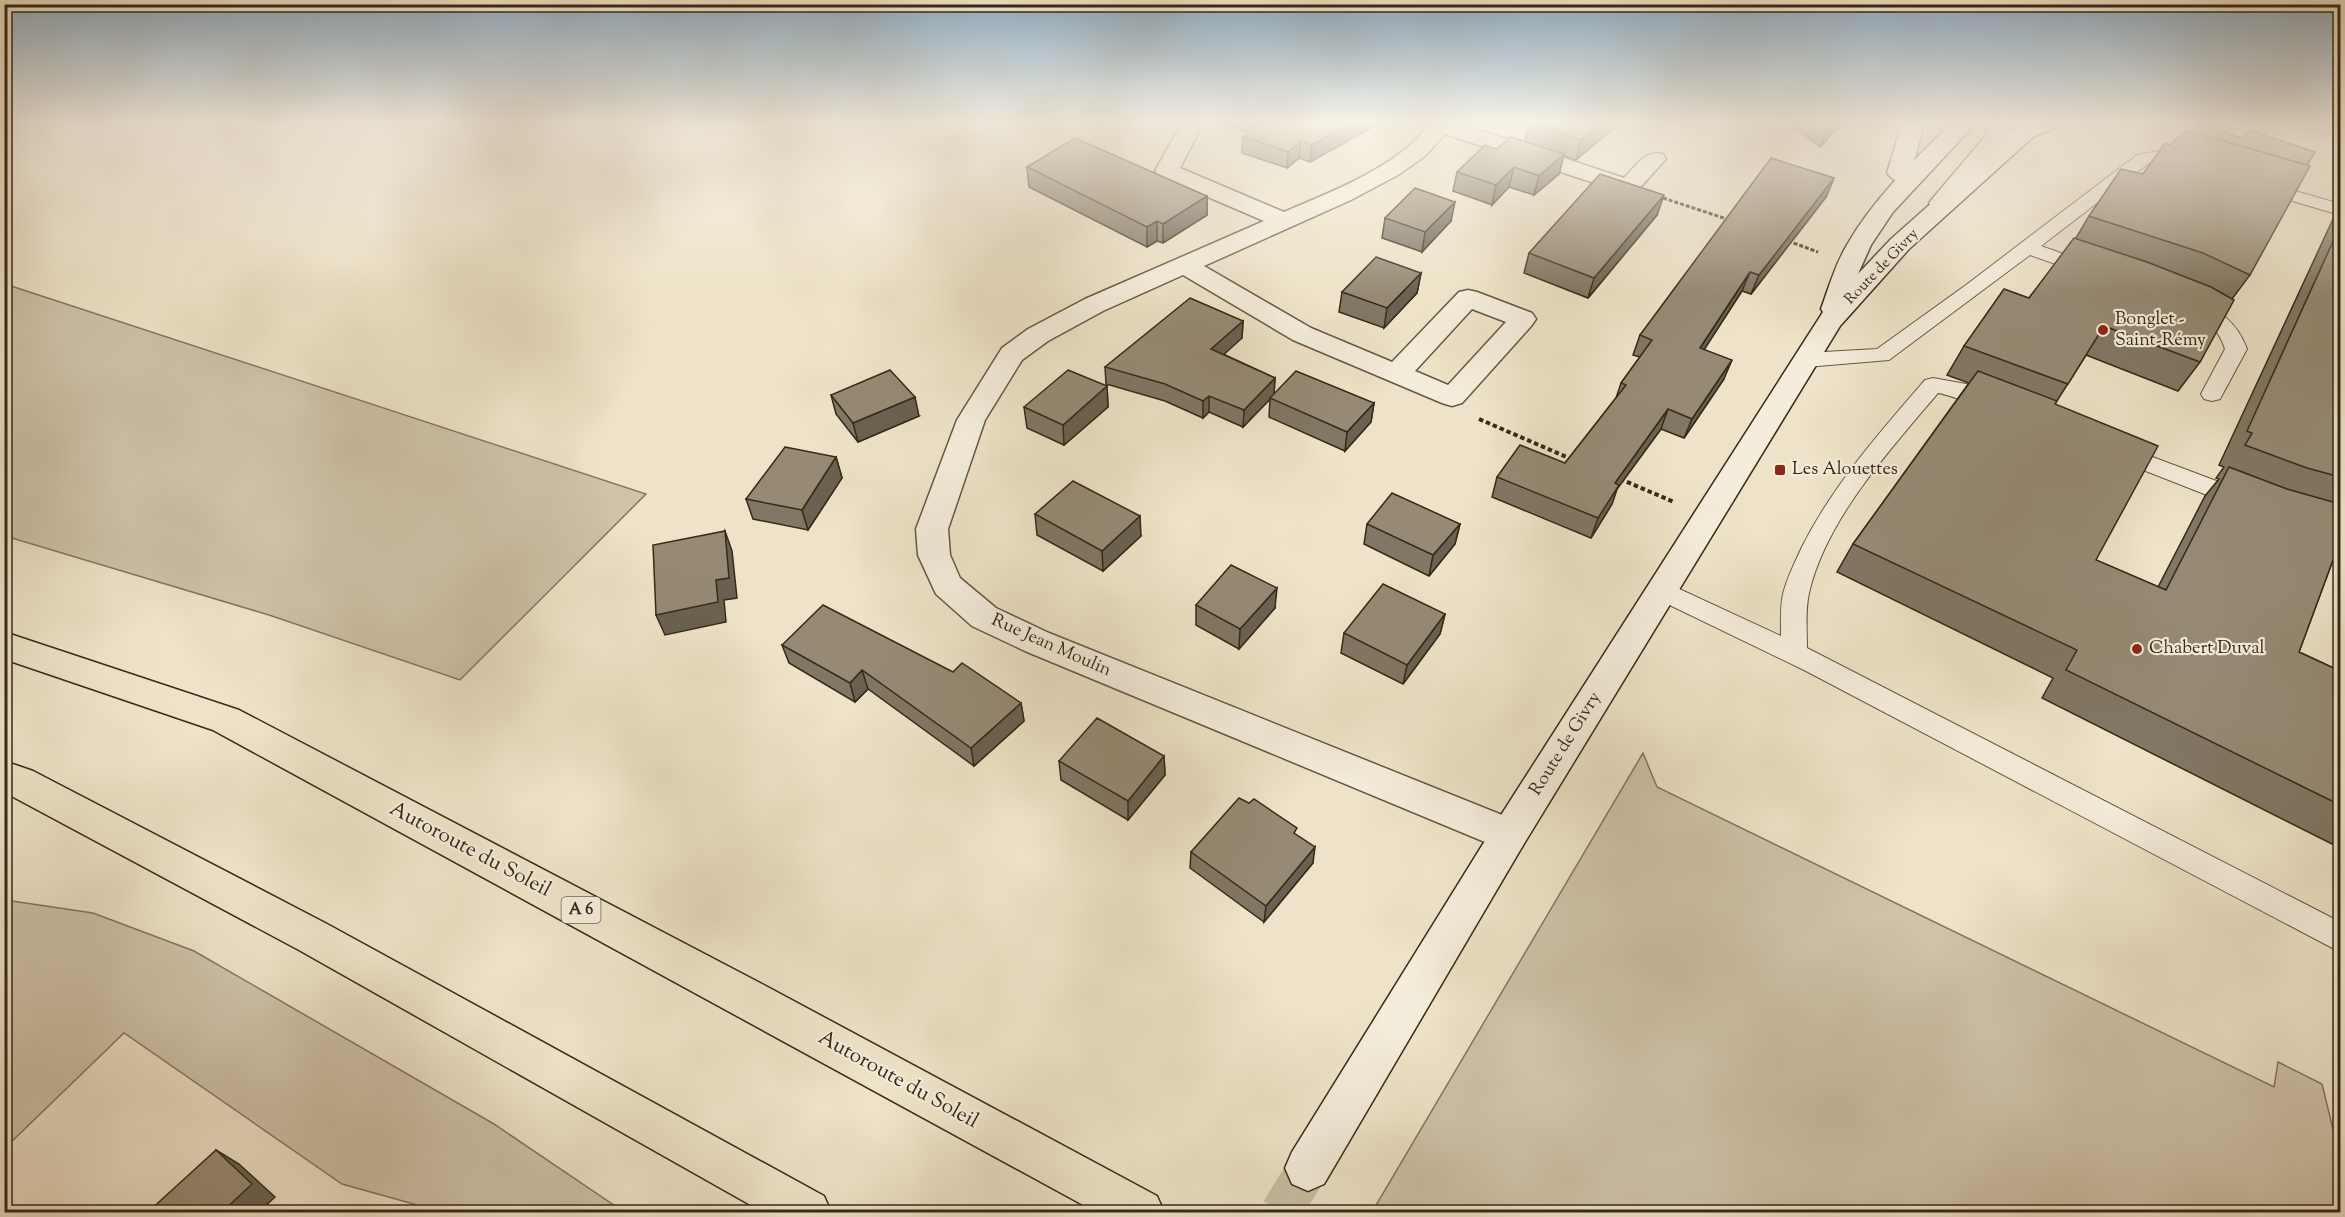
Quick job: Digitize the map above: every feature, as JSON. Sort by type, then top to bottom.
[{"type":"highway","name":"Autoroute du Soleil","points":[[4,645],[226,720],[747,998],[1141,1212]]},
{"type":"highway","points":[[4,776],[20,782],[313,937],[808,1212]]},
{"type":"street","points":[[1188,180],[1285,221]]},
{"type":"street","name":"Rue Jean Moulin","points":[[1372,180],[1343,195],[1095,305],[1038,335],[1012,354],[971,420],[932,529],[934,555],[947,585],[984,617],[1037,642],[1509,835]]},
{"type":"street","name":"Rue Jean Moulin","points":[[1607,180],[1628,187]]},
{"type":"street","points":[[1628,187],[1635,180]]},
{"type":"street","name":"Route de Givry","points":[[1829,322],[1849,264],[1875,221],[1908,180]]},
{"type":"street","points":[[1927,220],[1961,180]]},
{"type":"street","name":"Route de Givry","points":[[1308,1168],[1509,835],[1829,322],[1900,244],[1972,180]]},
{"type":"street","points":[[1184,265],[1302,334],[1396,374],[1452,397],[1523,319],[1468,298],[1396,374]]},
{"type":"lane","points":[[1806,360],[1882,355],[1973,289],[2115,180]]},
{"type":"lane","points":[[2240,180],[2340,210]]},
{"type":"lane","points":[[2026,247],[2115,278]]},
{"type":"lane","points":[[2177,301],[2217,318],[2231,331],[2236,349],[2212,394]]},
{"type":"lane","points":[[1794,654],[1796,592],[1829,516],[1933,385],[1958,389],[2013,411]]},
{"type":"lane","points":[[2102,445],[2269,510]]},
{"type":"lane","points":[[1662,590],[1794,654],[2340,938]]},
{"type":"path","points":[[1628,187],[1738,223]]},
{"type":"path","points":[[1782,239],[1849,264]]},
{"type":"path","points":[[1452,397],[1470,416],[1578,462]]},
{"type":"path","points":[[1610,476],[1707,517]]},
{"type":"shaded area","points":[[5,284],[646,494],[460,680],[269,615],[5,536]]},
{"type":"shaded area","points":[[1643,753],[1657,787],[2274,1087],[2278,1062],[2322,1084],[2340,1158],[2336,1212],[1372,1212]]},
{"type":"shaded area","points":[[5,900],[93,913],[194,951],[494,1124],[624,1212],[442,1212],[342,1184],[124,1033],[5,1148]]},
{"type":"building","points":[[1053,180],[1170,180],[1207,196],[1163,224],[1157,221],[1147,227]]},
{"type":"building","points":[[1480,180],[1501,180],[1496,185]]},
{"type":"building","points":[[1595,180],[1618,180],[1664,195],[1594,278],[1529,253]]},
{"type":"building","points":[[1755,180],[1833,180],[1759,275],[1750,272],[1700,348],[1732,360],[1692,419],[1668,409],[1615,483],[1619,485],[1598,518],[1497,477],[1520,445],[1565,463],[1626,385],[1621,383],[1652,340],[1640,335]]},
{"type":"building","points":[[2114,180],[2302,180],[2250,275],[2203,253],[2089,216]]},
{"type":"building","points":[[1415,188],[1455,202],[1425,232],[1385,218]]},
{"type":"building","points":[[2340,226],[2340,477],[2307,468],[2245,445],[2252,433],[2247,431]]},
{"type":"building","points":[[2074,238],[2147,262],[2211,287],[2234,300],[2200,362],[2104,326],[2068,384],[1964,346],[2004,289],[2029,298]]},
{"type":"building","points":[[1376,257],[1421,273],[1387,308],[1342,292]]},
{"type":"building","points":[[1190,298],[1243,321],[1211,349],[1275,378],[1244,410],[1209,396],[1203,401],[1165,384],[1105,367]]},
{"type":"building","points":[[890,370],[915,397],[853,423],[831,395]]},
{"type":"building","points":[[1068,370],[1107,386],[1063,425],[1024,407]]},
{"type":"building","points":[[1296,371],[1374,403],[1347,432],[1270,398]]},
{"type":"building","points":[[1978,371],[2057,401],[2055,404],[2158,446],[2096,560],[2166,590],[2229,467],[2287,489],[2340,504],[2340,541],[2299,652],[2340,671],[2340,805],[2066,670],[2077,650],[1853,544]]},
{"type":"building","points":[[785,447],[836,457],[802,510],[746,499]]},
{"type":"building","points":[[1073,481],[1140,516],[1102,551],[1035,514]]},
{"type":"building","points":[[1392,493],[1460,524],[1433,555],[1367,524]]},
{"type":"building","points":[[725,531],[729,578],[716,580],[718,602],[656,615],[653,545]]},
{"type":"building","points":[[1231,565],[1277,588],[1240,629],[1196,605]]},
{"type":"building","points":[[1383,584],[1445,614],[1407,665],[1344,633]]},
{"type":"building","points":[[823,605],[953,672],[962,663],[1021,703],[971,748],[862,670],[850,683],[782,645]]},
{"type":"building","points":[[1097,718],[1164,756],[1128,801],[1059,761]]},
{"type":"building","points":[[1239,798],[1249,803],[1254,799],[1297,828],[1294,833],[1315,847],[1266,906],[1191,852]]},
{"type":"building","points":[[216,1150],[252,1184],[222,1212],[148,1212]]},
{"type":"tunnel","points":[[1281,1212],[1308,1168]]},
{"type":"place","name":"Bonglet - Saint-Rémy","points":[[2103,330]]},
{"type":"place","name":"Les Alouettes","points":[[1780,470]]},
{"type":"place","name":"Chabert Duval","points":[[2137,649]]}]
